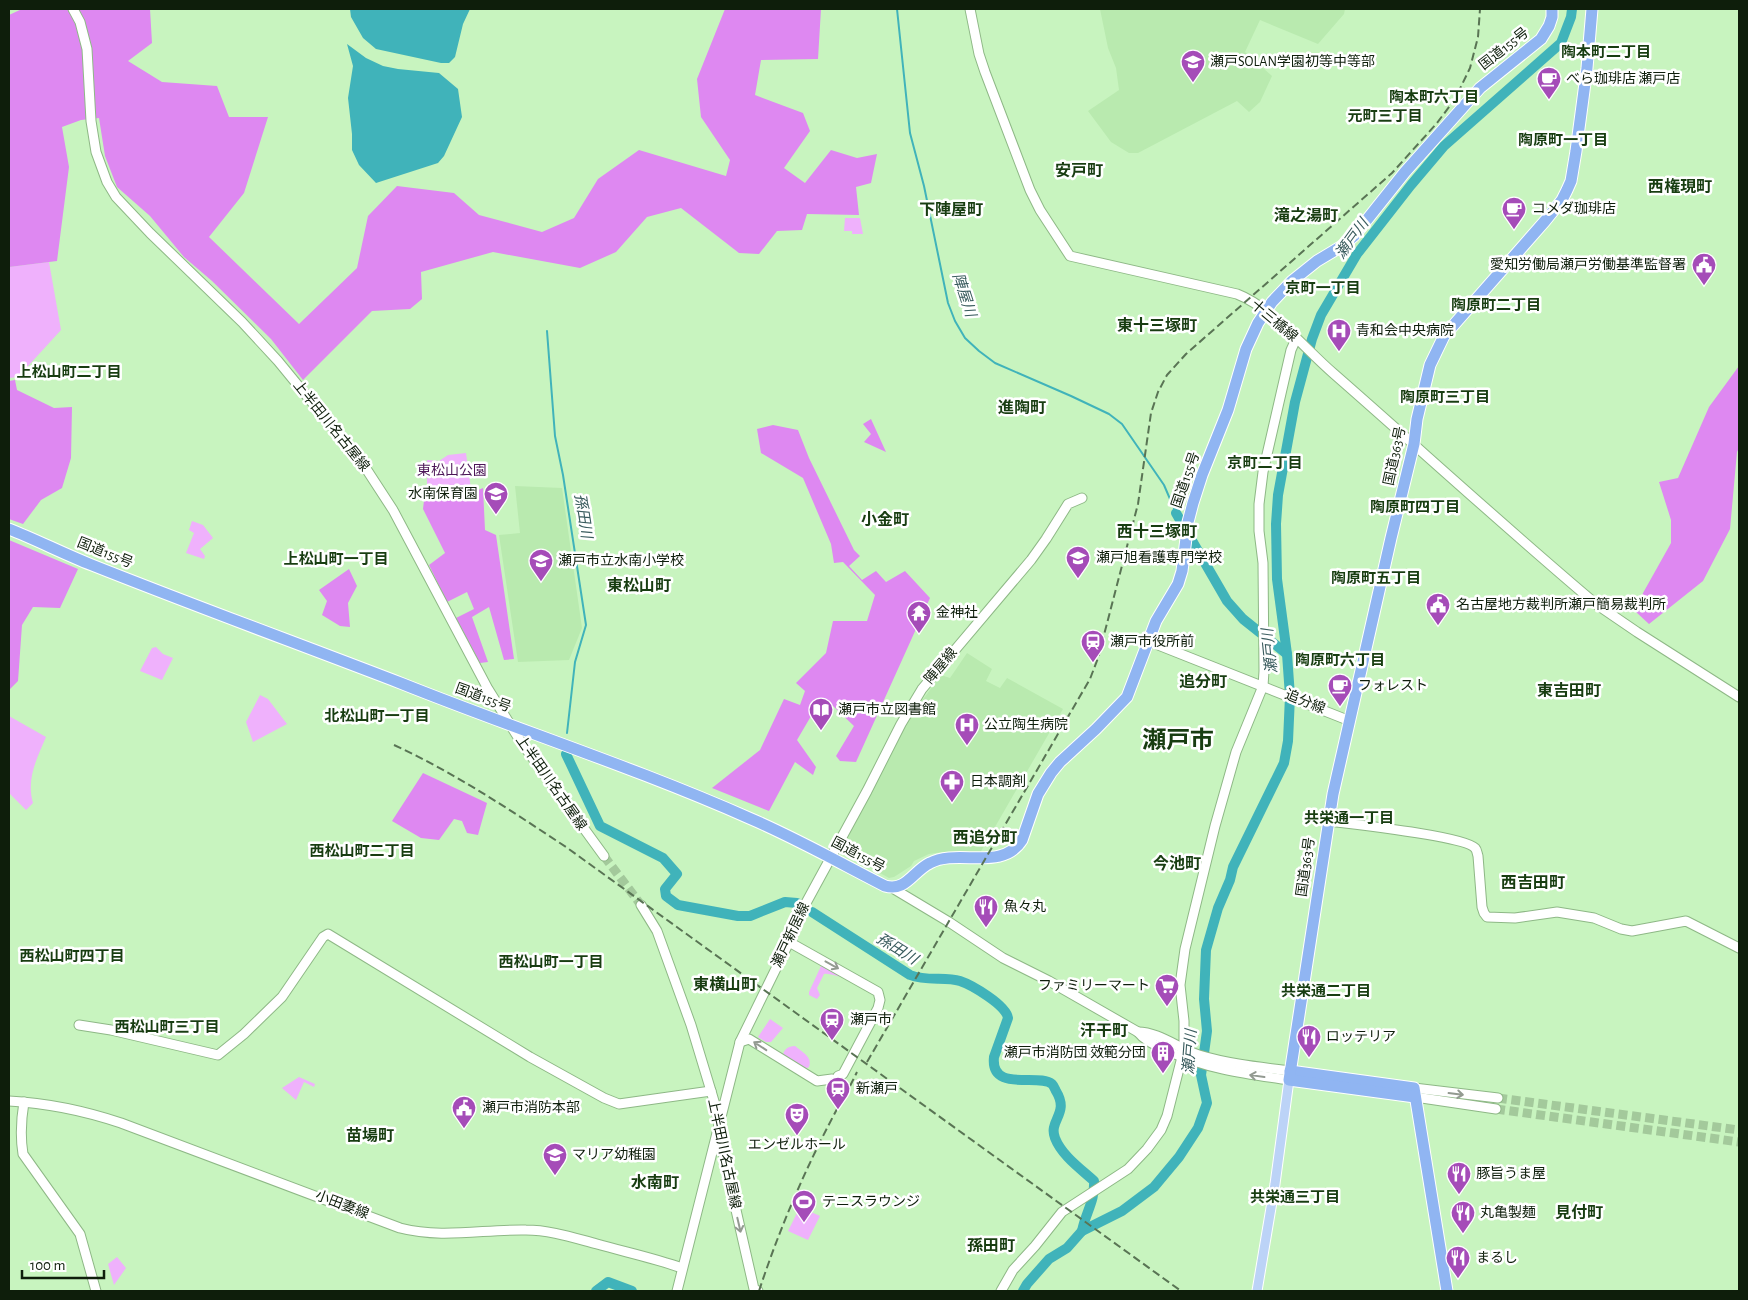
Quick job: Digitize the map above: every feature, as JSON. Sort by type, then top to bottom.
[{"type":"highway","name":"国道155号","points":[[9,529],[96,566],[741,814],[894,889],[902,886],[930,862],[945,857],[985,858],[999,856],[1018,846],[1022,840],[1038,794],[1051,773],[1127,697],[1156,621],[1178,584],[1182,571],[1188,522],[1202,474],[1228,410],[1246,349],[1265,311],[1278,295],[1307,269],[1349,241],[1404,172],[1480,88],[1541,39],[1549,26],[1552,9]]},
{"type":"highway","name":"国道363号","points":[[1290,1076],[1328,821],[1391,538],[1414,444],[1417,419],[1430,365],[1440,342],[1476,298],[1545,221],[1562,200],[1571,181],[1586,76],[1592,9]]},
{"type":"highway","points":[[1290,1076],[1415,1092],[1447,1291]]},
{"type":"main road","points":[[1257,1291],[1275,1184],[1290,1076]]},
{"type":"street","name":"上半田川名古屋線","points":[[73,9],[80,22],[87,49],[91,121],[96,152],[107,182],[116,197],[278,360],[365,467],[393,510],[488,689],[539,768],[604,856]]},
{"type":"street","name":"十三橋線","points":[[970,9],[985,72],[1030,190],[1040,210],[1070,256],[1237,294],[1246,298],[1265,311],[1596,604],[1739,697]]},
{"type":"street","points":[[1001,1291],[1014,1270],[1062,1212],[1128,1169],[1147,1149],[1161,1130],[1167,1116],[1183,1054],[1184,1021],[1180,985],[1185,949],[1215,826],[1236,752],[1262,686],[1264,645],[1263,563],[1259,532],[1259,504],[1263,472],[1291,350],[1298,340]]},
{"type":"street","name":"陣屋線","points":[[830,857],[900,724],[922,689],[1031,560],[1068,504],[1082,498]]},
{"type":"street","name":"追分線","points":[[1148,641],[1350,721]]},
{"type":"street","points":[[1328,821],[1450,838],[1473,847],[1477,851],[1482,907],[1487,916],[1515,918],[1557,912],[1594,918],[1621,929],[1632,931],[1686,921],[1739,948]]},
{"type":"street","name":"瀬戸新居線","points":[[682,1268],[740,1042],[830,857]]},
{"type":"street","points":[[894,889],[949,922],[1003,958],[1084,1000],[1138,1032],[1147,1032],[1183,1054],[1226,1066],[1241,1065],[1290,1076]]},
{"type":"street","name":"上半田川名古屋線","points":[[641,906],[657,931],[691,1024],[711,1090],[719,1126],[722,1153],[756,1290]]},
{"type":"street","points":[[79,1024],[218,1055],[244,1034],[282,997],[323,937],[328,934],[530,1058],[604,1098],[619,1104],[711,1090]]},
{"type":"street","points":[[740,1042],[749,1039],[817,1081],[835,1078],[843,1074],[878,1008],[880,1000],[878,992],[789,942]]},
{"type":"street","points":[[1415,1092],[1498,1098]]},
{"type":"street","points":[[1415,1092],[1496,1109]]},
{"type":"street","name":"小田妻線","points":[[9,1101],[88,1112],[400,1228],[414,1231],[462,1233],[528,1230],[561,1234],[682,1268]]},
{"type":"street","points":[[24,1102],[20,1139],[23,1154],[80,1234],[96,1291]]},
{"type":"street","points":[[677,1291],[682,1268]]},
{"type":"shaded area","points":[[22,9],[150,9],[152,43],[128,61],[162,82],[217,86],[229,117],[268,117],[244,193],[209,237],[299,324],[357,268],[368,216],[397,186],[454,193],[479,215],[542,232],[574,218],[598,179],[639,150],[726,176],[730,160],[701,117],[697,79],[725,9],[821,9],[818,59],[761,60],[755,95],[803,113],[810,131],[784,168],[805,183],[831,150],[857,158],[877,154],[871,183],[856,187],[859,215],[807,214],[802,230],[777,231],[759,254],[739,253],[681,208],[647,217],[616,252],[580,268],[493,252],[421,272],[422,299],[410,309],[372,311],[303,380],[271,339],[212,281],[184,257],[150,216],[117,187],[105,156],[99,118],[81,120],[62,127],[69,167],[57,261],[9,267],[9,15]]},
{"type":"shaded area","name":"瀬戸SOLAN学園初等中等部","points":[[1100,9],[1345,9],[1344,14],[1318,44],[1260,20],[1245,52],[1272,76],[1260,102],[1249,112],[1237,101],[1138,153],[1129,153],[1111,142],[1088,111],[1119,90],[1116,68],[1108,48]]},
{"type":"shaded area","points":[[1739,366],[1739,448],[1737,452],[1730,529],[1703,581],[1649,624],[1636,612],[1643,593],[1671,543],[1671,520],[1659,482],[1678,478],[1709,407]]},
{"type":"shaded area","points":[[15,380],[17,390],[54,408],[72,407],[71,458],[62,488],[41,500],[23,524],[9,519],[9,381]]},
{"type":"shaded area","points":[[871,419],[886,452],[864,442],[871,434],[863,424]]},
{"type":"shaded area","points":[[773,425],[798,430],[809,458],[854,550],[860,556],[849,566],[862,580],[876,571],[886,582],[905,571],[930,598],[856,762],[840,761],[836,756],[854,726],[833,706],[814,711],[797,740],[816,767],[813,775],[795,762],[769,811],[712,788],[760,750],[784,699],[800,705],[805,691],[796,683],[826,653],[833,621],[867,621],[875,595],[843,562],[834,563],[831,544],[803,478],[761,453],[757,429]]},
{"type":"shaded area","name":"瀬戸市立水南小学校","points":[[515,486],[562,488],[582,628],[569,660],[518,662],[499,535],[520,533]]},
{"type":"shaded area","points":[[483,488],[485,530],[496,535],[514,659],[504,660],[489,607],[472,617],[488,662],[480,663],[456,618],[474,609],[467,592],[447,602],[429,565],[445,553],[423,509],[425,492],[455,500]]},
{"type":"shaded area","points":[[9,540],[78,569],[60,608],[33,607],[22,625],[18,681],[9,690]]},
{"type":"shaded area","points":[[349,569],[357,586],[348,603],[350,627],[340,626],[322,615],[327,601],[319,590]]},
{"type":"shaded area","name":"公立陶生病院","points":[[967,653],[992,669],[986,681],[1000,688],[1007,678],[1063,709],[980,853],[943,852],[929,854],[914,861],[911,866],[894,877],[889,878],[851,857],[846,839],[907,721],[941,675],[950,678]]},
{"type":"shaded area","points":[[423,773],[487,803],[478,835],[467,833],[462,821],[454,819],[439,840],[421,838],[392,821]]},
{"type":"green space","points":[[845,218],[860,218],[863,234],[852,234],[852,231],[844,231]]},
{"type":"green space","points":[[49,262],[61,330],[18,377],[9,378],[9,267]]},
{"type":"green space","name":"東松山公園","points":[[466,453],[471,489],[458,493],[447,486],[427,490],[427,460],[439,461],[448,455]]},
{"type":"green space","points":[[192,521],[203,525],[213,538],[200,549],[205,556],[204,559],[186,553],[194,533],[189,530]]},
{"type":"green space","points":[[156,647],[163,654],[173,658],[162,680],[140,671],[152,648]]},
{"type":"green space","points":[[260,695],[268,699],[287,724],[253,742],[246,722]]},
{"type":"green space","points":[[9,716],[46,737],[36,761],[32,777],[31,794],[33,803],[26,810],[9,793]]},
{"type":"green space","points":[[825,965],[844,976],[824,974],[817,988],[820,995],[817,999],[809,995],[809,992],[821,966]]},
{"type":"green space","points":[[770,1019],[783,1028],[771,1042],[766,1042],[758,1037]]},
{"type":"green space","points":[[795,1046],[808,1058],[809,1067],[805,1069],[783,1056],[786,1049]]},
{"type":"green space","points":[[299,1077],[315,1084],[314,1087],[304,1082],[296,1100],[282,1088]]},
{"type":"green space","name":"テニスラウンジ","points":[[800,1207],[820,1216],[808,1240],[788,1231]]},
{"type":"green space","points":[[117,1257],[126,1268],[114,1285],[108,1264]]},
{"type":"water","points":[[350,9],[470,9],[463,24],[455,57],[449,63],[441,63],[376,49],[363,38],[351,17]]},
{"type":"water","points":[[347,44],[366,58],[383,66],[439,73],[458,89],[462,117],[444,156],[438,163],[376,183],[359,165],[352,150],[348,98],[353,66]]},
{"type":"waterway","name":"陣屋川","points":[[897,9],[910,133],[924,186],[948,303],[955,321],[965,338],[995,363],[1109,414],[1122,424],[1164,485],[1176,513]]},
{"type":"waterway","name":"瀬戸川","points":[[1023,1291],[1049,1259],[1067,1248],[1082,1231],[1122,1211],[1154,1187],[1179,1157],[1198,1128],[1207,1103],[1201,1075],[1207,1031],[1204,999],[1206,950],[1218,908],[1230,880],[1233,867],[1284,763],[1288,741],[1290,696],[1287,654],[1277,579],[1276,524],[1278,495],[1295,402],[1312,339],[1321,315],[1357,254],[1444,146],[1561,43],[1571,17],[1572,9]]},
{"type":"waterway","name":"孫田川","points":[[547,331],[555,436],[563,475],[586,625],[575,662],[567,733]]},
{"type":"waterway","name":"陣屋川","points":[[1176,513],[1227,601],[1243,619],[1287,654]]},
{"type":"waterway","name":"孫田川","points":[[566,754],[600,826],[663,858],[677,874],[665,889],[666,896],[678,905],[738,916],[750,916],[785,902],[797,903]]},
{"type":"waterway","name":"孫田川","points":[[812,912],[910,975],[960,981],[980,991],[1001,1007],[1008,1018],[994,1057],[995,1068],[1000,1075],[1007,1078],[1046,1081],[1053,1085],[1060,1099],[1061,1106],[1054,1126],[1055,1138],[1062,1151],[1094,1181],[1092,1201],[1082,1231]]},
{"type":"waterway","points":[[596,1291],[608,1282],[632,1291]]},
{"type":"tunnel","points":[[604,856],[641,905]]},
{"type":"tunnel","points":[[1498,1098],[1739,1130]]},
{"type":"tunnel","points":[[1496,1109],[1739,1142]]},
{"type":"railway","points":[[867,1062],[1090,679],[1098,658],[1138,504],[1151,413],[1158,392],[1167,375],[1186,354],[1392,173],[1437,123],[1455,99],[1470,68],[1478,37],[1480,9]]},
{"type":"railway","points":[[394,745],[460,780],[566,847],[1181,1291]]},
{"type":"railway","points":[[850,1086],[857,1072]]},
{"type":"railway","points":[[759,1291],[796,1193],[843,1098]]},
{"type":"place","name":"瀬戸SOLAN学園初等中等部","points":[[1193,83]]},
{"type":"place","name":"べら珈琲店 瀬戸店","points":[[1549,100]]},
{"type":"place","name":"コメダ珈琲店","points":[[1514,230]]},
{"type":"place","name":"愛知労働局瀬戸労働基準監督署","points":[[1704,286]]},
{"type":"place","name":"青和会中央病院","points":[[1339,352]]},
{"type":"place","name":"水南保育園","points":[[496,515]]},
{"type":"place","name":"瀬戸旭看護専門学校","points":[[1078,579]]},
{"type":"place","name":"瀬戸市立水南小学校","points":[[541,582]]},
{"type":"place","name":"名古屋地方裁判所瀬戸簡易裁判所","points":[[1438,626]]},
{"type":"place","name":"金神社","points":[[919,634]]},
{"type":"place","name":"瀬戸市役所前","points":[[1093,663]]},
{"type":"place","name":"フォレスト","points":[[1340,707]]},
{"type":"place","name":"瀬戸市立図書館","points":[[821,731]]},
{"type":"place","name":"公立陶生病院","points":[[967,746]]},
{"type":"place","name":"日本調剤","points":[[952,803]]},
{"type":"place","name":"魚々丸","points":[[986,928]]},
{"type":"place","name":"ファミリーマート","points":[[1167,1007]]},
{"type":"place","name":"瀬戸市","points":[[832,1041]]},
{"type":"place","name":"ロッテリア","points":[[1309,1058]]},
{"type":"place","name":"瀬戸市消防団 效範分団","points":[[1163,1074]]},
{"type":"place","name":"新瀬戸","points":[[838,1110]]},
{"type":"place","name":"瀬戸市消防本部","points":[[464,1129]]},
{"type":"place","name":"エンゼルホール","points":[[797,1136]]},
{"type":"place","name":"マリア幼稚園","points":[[555,1176]]},
{"type":"place","name":"豚旨うま屋","points":[[1459,1195]]},
{"type":"place","name":"テニスラウンジ","points":[[804,1223]]},
{"type":"place","name":"丸亀製麺","points":[[1463,1234]]},
{"type":"place","name":"まるし","points":[[1458,1279]]},
{"type":"district","name":"陶本町二丁目","points":[[1606,52]]},
{"type":"district","name":"陶本町六丁目","points":[[1434,97]]},
{"type":"district","name":"元町三丁目","points":[[1385,116]]},
{"type":"district","name":"陶原町一丁目","points":[[1563,140]]},
{"type":"district","name":"安戸町","points":[[1079,171]]},
{"type":"district","name":"西権現町","points":[[1680,187]]},
{"type":"district","name":"下陣屋町","points":[[951,210]]},
{"type":"district","name":"滝之湯町","points":[[1306,216]]},
{"type":"district","name":"京町一丁目","points":[[1323,288]]},
{"type":"district","name":"陶原町二丁目","points":[[1496,305]]},
{"type":"district","name":"東十三塚町","points":[[1157,326]]},
{"type":"district","name":"上松山町二丁目","points":[[69,372]]},
{"type":"district","name":"陶原町三丁目","points":[[1445,397]]},
{"type":"district","name":"進陶町","points":[[1022,408]]},
{"type":"district","name":"京町二丁目","points":[[1265,463]]},
{"type":"district","name":"陶原町四丁目","points":[[1415,507]]},
{"type":"district","name":"小金町","points":[[885,520]]},
{"type":"district","name":"西十三塚町","points":[[1157,532]]},
{"type":"district","name":"上松山町一丁目","points":[[336,559]]},
{"type":"district","name":"陶原町五丁目","points":[[1376,578]]},
{"type":"district","name":"東松山町","points":[[639,586]]},
{"type":"district","name":"陶原町六丁目","points":[[1340,660]]},
{"type":"district","name":"追分町","points":[[1203,682]]},
{"type":"district","name":"東吉田町","points":[[1569,691]]},
{"type":"district","name":"北松山町一丁目","points":[[377,716]]},
{"type":"district","name":"瀬戸市","points":[[1178,741]]},
{"type":"district","name":"共栄通一丁目","points":[[1349,818]]},
{"type":"district","name":"西追分町","points":[[985,838]]},
{"type":"district","name":"西松山町二丁目","points":[[362,851]]},
{"type":"district","name":"今池町","points":[[1177,864]]},
{"type":"district","name":"西吉田町","points":[[1533,883]]},
{"type":"district","name":"西松山町四丁目","points":[[72,956]]},
{"type":"district","name":"西松山町一丁目","points":[[551,962]]},
{"type":"district","name":"東横山町","points":[[725,985]]},
{"type":"district","name":"共栄通二丁目","points":[[1326,991]]},
{"type":"district","name":"西松山町三丁目","points":[[167,1027]]},
{"type":"district","name":"汗干町","points":[[1104,1031]]},
{"type":"district","name":"苗場町","points":[[370,1136]]},
{"type":"district","name":"水南町","points":[[655,1183]]},
{"type":"district","name":"共栄通三丁目","points":[[1295,1197]]},
{"type":"district","name":"見付町","points":[[1579,1213]]},
{"type":"district","name":"孫田町","points":[[991,1246]]}]
